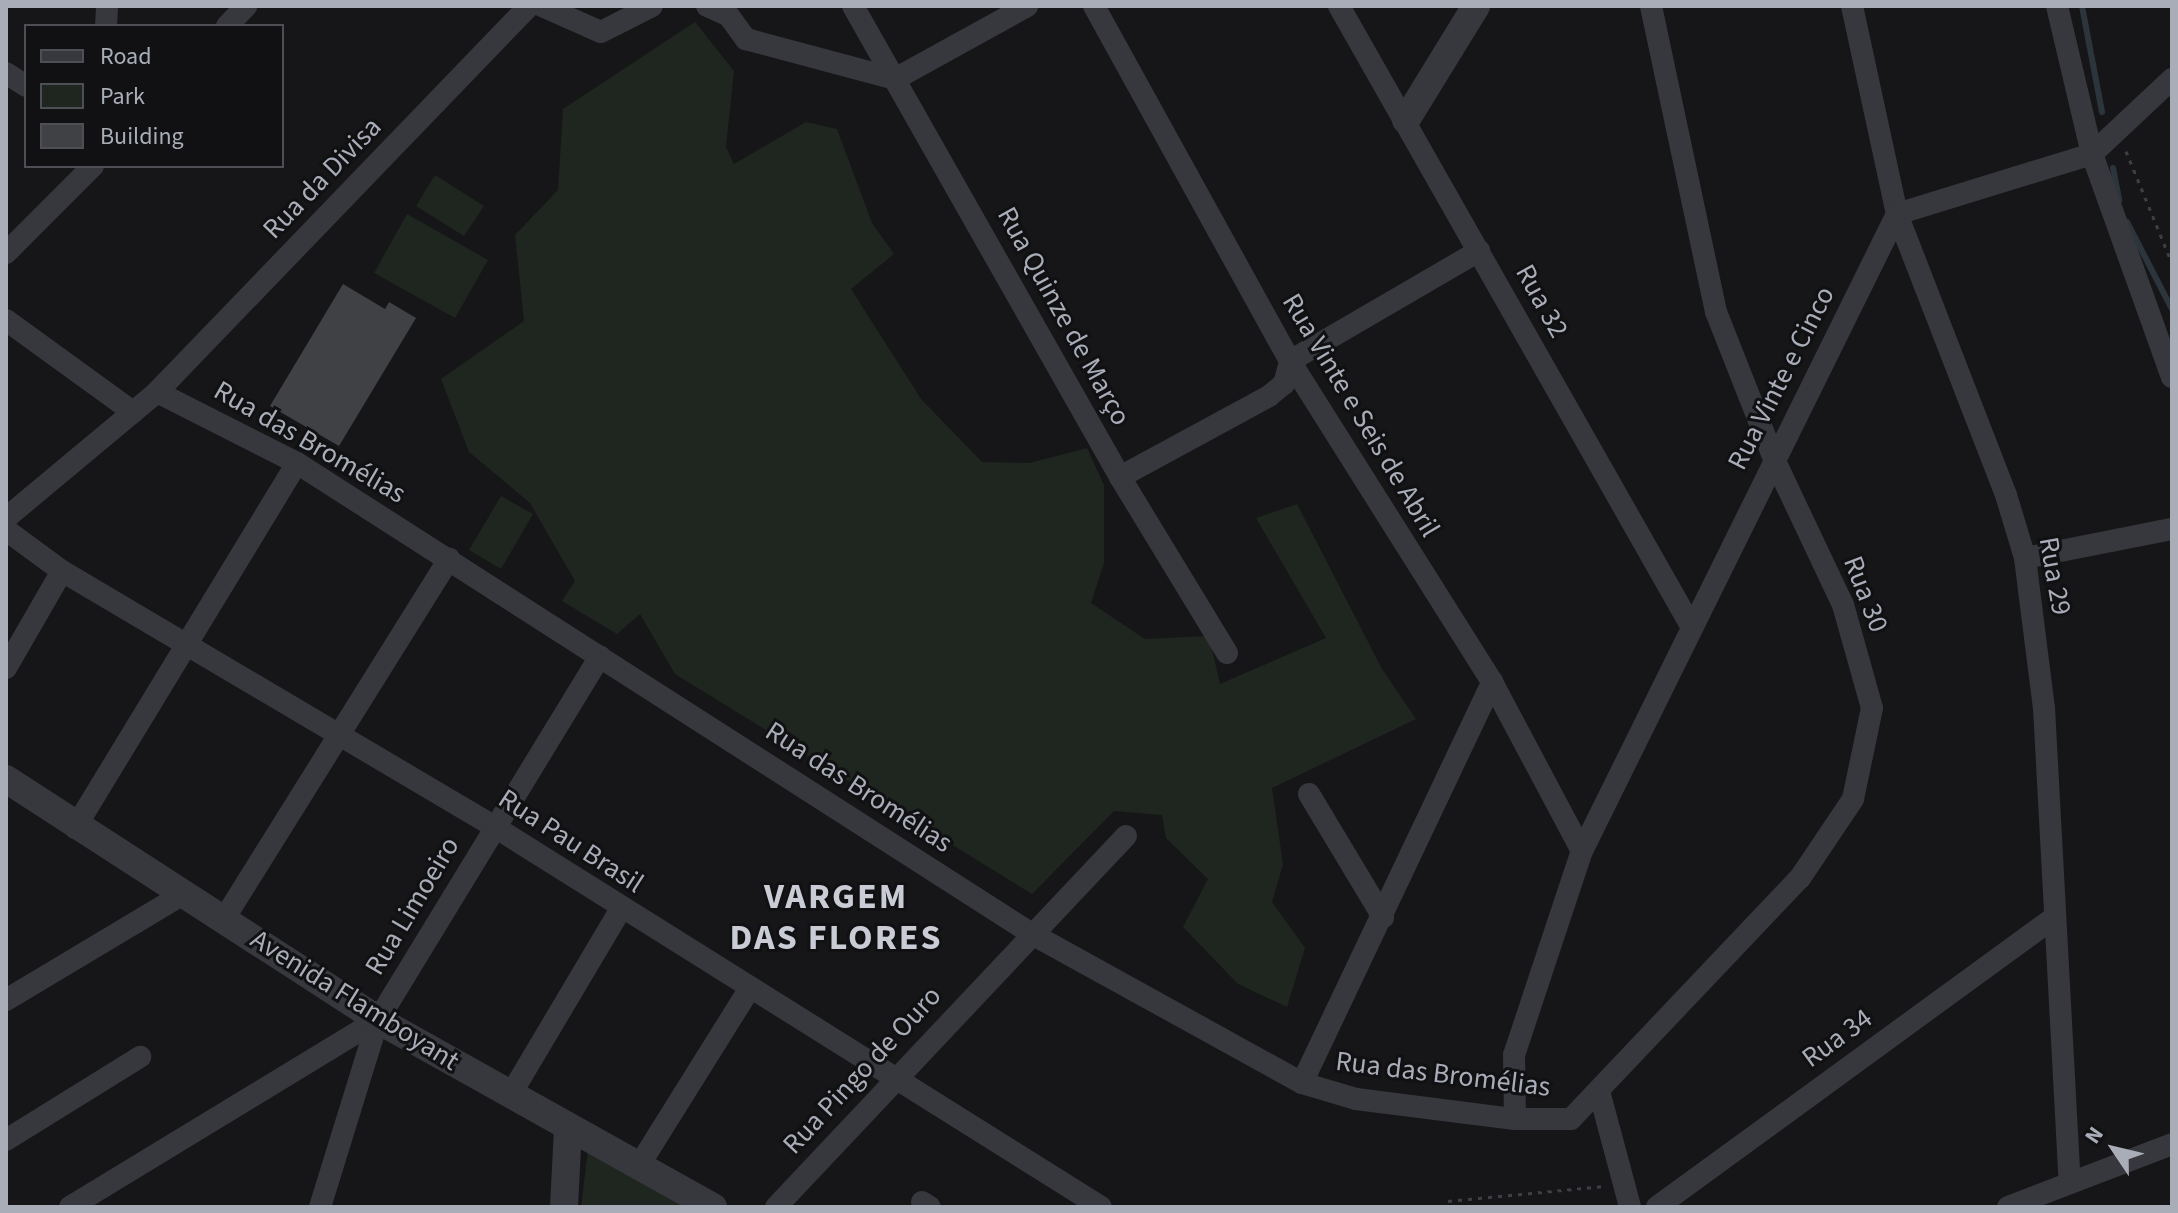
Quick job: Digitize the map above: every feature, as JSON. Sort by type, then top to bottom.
[{"type":"street","points":[[229,24],[246,6]]},
{"type":"street","name":"Rua da Divisa","points":[[6,518],[157,392],[529,6]]},
{"type":"street","points":[[542,6],[601,32],[652,6]]},
{"type":"street","points":[[707,6],[729,16],[746,39],[895,79],[1027,6]]},
{"type":"street","name":"Rua Quinze de Março","points":[[853,6],[1120,477],[1227,653]]},
{"type":"street","name":"Rua Vinte e Seis de Abril","points":[[1094,6],[1290,361],[1492,682],[1582,851]]},
{"type":"street","name":"Rua 32","points":[[1339,6],[1691,626]]},
{"type":"street","points":[[1406,120],[1476,6]]},
{"type":"street","name":"Rua 30","points":[[1571,1119],[1800,878],[1853,799],[1872,708],[1843,605],[1774,459],[1716,312],[1651,6]]},
{"type":"street","name":"Rua 29","points":[[1852,6],[1897,214],[2006,495],[2025,558],[2044,708],[2053,918],[2070,1182]]},
{"type":"street","points":[[2057,6],[2092,154],[2172,377]]},
{"type":"street","points":[[6,73],[24,85]]},
{"type":"street","points":[[1897,214],[2092,154],[2172,79]]},
{"type":"street","points":[[6,253],[91,168]]},
{"type":"street","name":"Rua Vinte e Cinco","points":[[1515,1119],[1514,1055],[1582,851],[1897,214]]},
{"type":"street","points":[[1120,477],[1269,396],[1284,384],[1290,361],[1479,251]]},
{"type":"street","points":[[6,320],[133,412]]},
{"type":"street","name":"Rua das Bromélias","points":[[157,392],[297,463],[1032,934],[1302,1083],[1356,1099],[1515,1119],[1571,1119]]},
{"type":"street","points":[[75,828],[191,644],[297,463]]},
{"type":"street","points":[[2025,558],[2172,529]]},
{"type":"street","name":"Rua Pau Brasil","points":[[6,530],[62,571],[191,644],[495,827],[621,909],[895,1076],[1101,1207]]},
{"type":"street","points":[[224,919],[449,559]]},
{"type":"street","points":[[6,668],[62,571]]},
{"type":"street","name":"Rua Limoeiro","points":[[320,1207],[378,1020],[600,657]]},
{"type":"street","points":[[1302,1083],[1492,682]]},
{"type":"street","name":"Avenida Flamboyant","points":[[6,779],[75,828],[224,919],[378,1020],[713,1207]]},
{"type":"street","points":[[1309,794],[1383,917]]},
{"type":"street","name":"Rua Pingo de Ouro","points":[[776,1207],[895,1076],[1126,836]]},
{"type":"street","points":[[6,1000],[183,894]]},
{"type":"street","points":[[511,1094],[621,909]]},
{"type":"street","name":"Rua 34","points":[[1657,1207],[2053,918]]},
{"type":"street","points":[[640,1164],[750,988]]},
{"type":"street","points":[[70,1207],[378,1020]]},
{"type":"street","points":[[6,1140],[140,1057]]},
{"type":"street","points":[[1599,1091],[1630,1207]]},
{"type":"street","points":[[564,1207],[568,1127]]},
{"type":"street","points":[[2008,1207],[2172,1144]]},
{"type":"path","points":[[2118,129],[2172,263]]},
{"type":"path","points":[[1448,1201],[1624,1183]]},
{"type":"green space","points":[[695,22],[734,71],[726,147],[734,164],[806,122],[837,129],[872,223],[894,254],[851,289],[921,399],[982,462],[1030,463],[1087,448],[1104,485],[1104,563],[1091,603],[1145,639],[1209,636],[1220,684],[1326,638],[1256,518],[1297,504],[1382,669],[1416,719],[1272,788],[1283,864],[1272,902],[1305,948],[1287,1007],[1238,984],[1183,927],[1208,879],[1166,838],[1162,815],[1114,811],[1032,894],[675,674],[640,614],[617,634],[562,601],[575,581],[530,503],[469,452],[441,379],[524,321],[515,235],[558,190],[563,109]]},
{"type":"green space","points":[[435,175],[484,206],[464,236],[416,206]]},
{"type":"green space","points":[[407,214],[488,260],[455,318],[374,273]]},
{"type":"green space","points":[[501,496],[533,514],[501,569],[469,550]]},
{"type":"green space","points":[[588,1149],[688,1207],[581,1207]]},
{"type":"building","points":[[343,284],[385,309],[389,302],[416,318],[339,446],[270,406]]},
{"type":"waterway","points":[[2082,6],[2102,112]]},
{"type":"waterway","points":[[2113,168],[2119,200]]},
{"type":"waterway","points":[[2127,222],[2172,309]]},
{"type":"district","name":"VARGEM DAS FLORES","points":[[836,916]]}]
